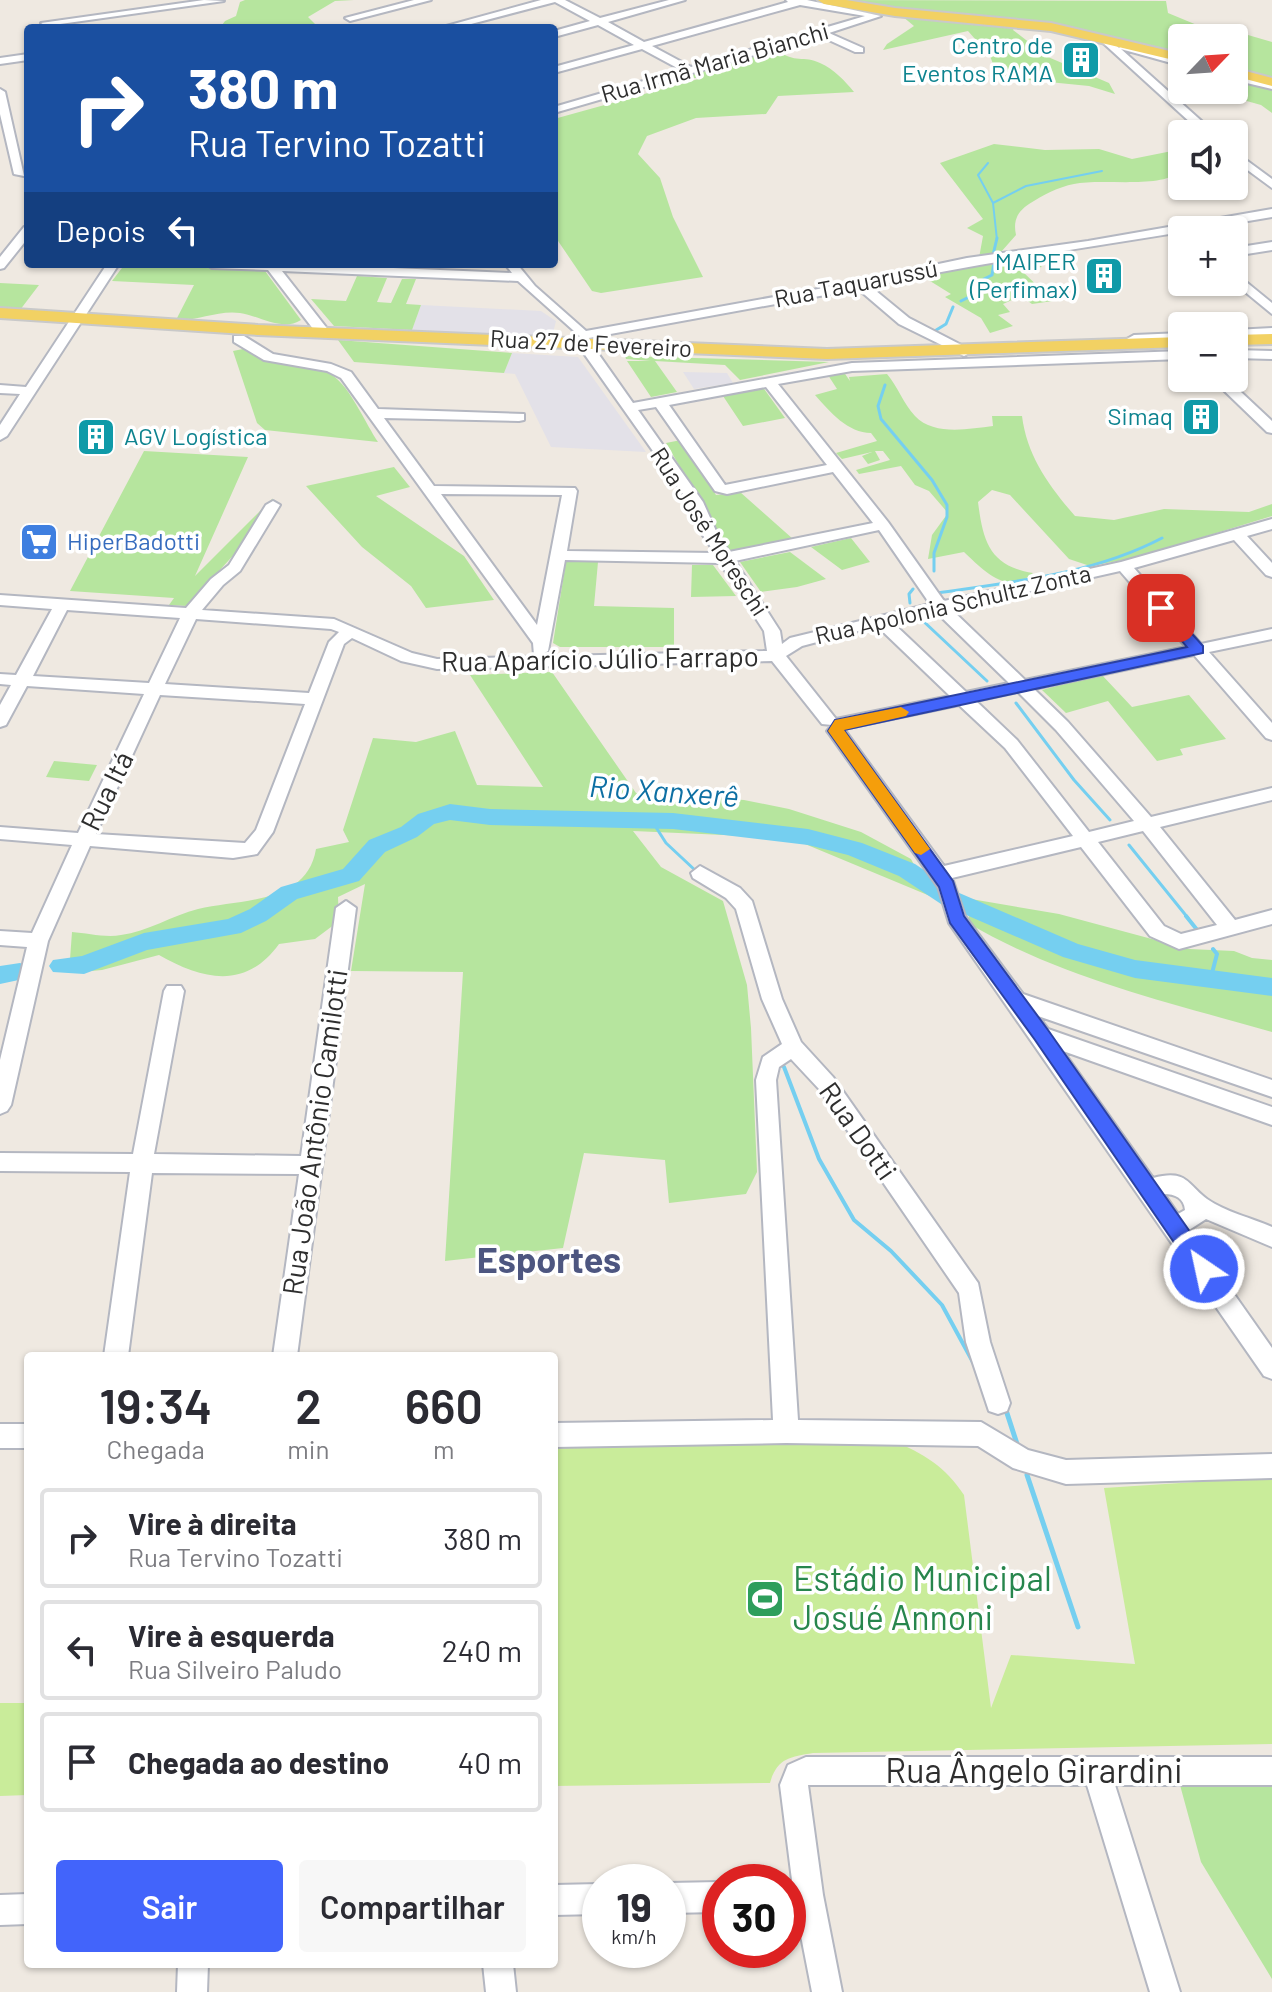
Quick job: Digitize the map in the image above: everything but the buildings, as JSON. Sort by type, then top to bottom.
[{"type":"main road","points":[[824,0],[895,12],[1030,24],[1168,57]]},
{"type":"main road","points":[[1248,78],[1272,84]]},
{"type":"main road","name":"Rua 27 de Fevereiro","points":[[0,313],[322,331],[577,338],[827,354],[991,350],[1060,354],[1168,342]]},
{"type":"main road","points":[[1248,344],[1270,350]]},
{"type":"street","points":[[72,0],[80,24]]},
{"type":"street","points":[[128,0],[139,24]]},
{"type":"street","points":[[350,18],[426,0]]},
{"type":"street","points":[[459,24],[552,0]]},
{"type":"street","points":[[558,0],[690,70]]},
{"type":"street","points":[[558,33],[680,0]]},
{"type":"street","points":[[46,23],[80,24],[133,12],[219,1]]},
{"type":"street","points":[[558,69],[795,1]]},
{"type":"street","name":"Rua Irmã Maria Bianchi","points":[[558,109],[876,16],[795,1]]},
{"type":"street","points":[[340,4],[354,24]]},
{"type":"street","points":[[822,33],[859,50]]},
{"type":"street","points":[[1106,41],[1194,120]]},
{"type":"street","points":[[0,61],[24,58]]},
{"type":"street","points":[[0,92],[20,174]]},
{"type":"street","points":[[1248,165],[1272,185]]},
{"type":"street","name":"Rua Taquarussú","points":[[1248,217],[1272,213]]},
{"type":"street","name":"Rua Taquarussú","points":[[577,338],[967,262],[1168,232]]},
{"type":"street","points":[[4,260],[24,235]]},
{"type":"street","points":[[1248,250],[1272,246]]},
{"type":"street","points":[[4,260],[24,257]]},
{"type":"street","points":[[0,436],[110,268]]},
{"type":"street","points":[[273,268],[322,331]]},
{"type":"street","points":[[404,268],[520,277]]},
{"type":"street","name":"Rua José Moreschi","points":[[514,268],[577,338],[696,502],[708,531],[772,631],[776,655],[835,725],[945,882],[956,918],[1272,1368]]},
{"type":"street","points":[[861,285],[904,321],[964,352]]},
{"type":"street","points":[[1248,289],[1272,310]]},
{"type":"street","points":[[1248,333],[1272,332]]},
{"type":"street","points":[[239,339],[269,357],[341,371],[542,644]]},
{"type":"street","points":[[991,350],[989,348],[1168,341]]},
{"type":"street","points":[[1248,352],[1270,350]]},
{"type":"street","points":[[627,408],[827,370],[1060,354],[1168,355]]},
{"type":"street","points":[[770,383],[883,525],[939,606],[1023,687],[1148,825],[1231,928]]},
{"type":"street","points":[[0,389],[30,391]]},
{"type":"street","points":[[1233,392],[1272,429]]},
{"type":"street","points":[[660,402],[720,488],[727,490],[837,467]]},
{"type":"street","points":[[372,413],[519,417]]},
{"type":"street","points":[[652,442],[682,437]]},
{"type":"street","points":[[430,490],[570,491],[539,661]]},
{"type":"street","name":"Rua Itá","points":[[0,1105],[9,1031],[38,941],[84,839],[190,614],[217,582],[235,568],[273,505]]},
{"type":"street","name":"Rua Apolonia Schultz Zonta","points":[[776,655],[796,642],[939,606],[1124,566],[1272,524]]},
{"type":"street","points":[[558,555],[725,558],[883,525]]},
{"type":"street","points":[[1236,533],[1272,572]]},
{"type":"street","points":[[1124,566],[1272,734]]},
{"type":"street","name":"Rua Aparício Júlio Farrapo","points":[[0,600],[334,624],[407,657],[437,664],[776,655]]},
{"type":"street","points":[[0,721],[62,605]]},
{"type":"street","points":[[880,620],[967,699],[1011,744],[1157,931],[1179,942],[1272,917]]},
{"type":"street","points":[[0,833],[233,851],[250,849],[264,832],[337,642],[350,632]]},
{"type":"street","points":[[835,725],[1272,634]]},
{"type":"street","points":[[0,679],[313,699]]},
{"type":"street","points":[[945,882],[1086,839],[1272,794]]},
{"type":"street","name":"Rua Dotti","points":[[700,873],[733,893],[745,906],[772,999],[793,1047],[826,1083],[970,1290],[978,1342],[998,1403]]},
{"type":"street","name":"Rua João Antônio Camilotti","points":[[286,1352],[346,908]]},
{"type":"street","points":[[0,938],[38,941]]},
{"type":"street","points":[[117,1352],[142,1163],[174,991]]},
{"type":"street","points":[[1016,1000],[1272,1089]]},
{"type":"street","points":[[1041,1035],[1272,1116]]},
{"type":"street","points":[[786,1431],[766,1080],[770,1063],[793,1047]]},
{"type":"street","points":[[0,1162],[309,1165]]},
{"type":"street","points":[[1149,1189],[1177,1185],[1190,1194],[1197,1205],[1272,1237]]},
{"type":"street","points":[[1175,1227],[1193,1218],[1197,1205]]},
{"type":"street","points":[[558,1435],[786,1431],[981,1434],[1022,1460],[1066,1472],[1272,1466]]},
{"type":"street","points":[[0,1436],[24,1436]]},
{"type":"street","name":"Rua Ângelo Girardini","points":[[797,1864],[794,1785],[798,1775],[806,1771],[1272,1771]]},
{"type":"street","points":[[1097,1771],[1165,1992]]},
{"type":"street","points":[[558,1900],[582,1899]]},
{"type":"street","points":[[0,1910],[24,1909]]},
{"type":"street","points":[[806,1922],[827,1992]]},
{"type":"street","points":[[192,1992],[193,1968]]},
{"type":"street","points":[[498,1968],[501,1992]]},
{"type":"shaded area","points":[[421,305],[541,311],[556,321],[552,337],[412,330]]},
{"type":"shaded area","points":[[512,353],[578,357],[646,452],[551,447],[515,374],[504,373]]},
{"type":"shaded area","points":[[683,372],[727,373],[733,383],[694,389]]},
{"type":"green space","points":[[354,0],[335,1],[308,17],[315,24],[223,24],[236,16],[240,2]]},
{"type":"green space","points":[[834,0],[1166,1],[1168,13],[1195,24],[1168,24],[1168,53],[1018,20],[1013,30],[1048,57],[1109,83],[1115,94],[1089,86],[998,77],[990,56],[968,31],[883,50],[914,26],[902,16]]},
{"type":"green space","points":[[1248,35],[1272,42],[1272,79],[1248,73]]},
{"type":"green space","points":[[778,50],[789,57],[825,66],[854,92],[778,96],[766,114],[696,118],[647,136],[638,154],[660,178],[673,217],[703,277],[601,293],[592,291],[558,241],[558,118],[702,78],[681,78]]},
{"type":"green space","points":[[1248,82],[1272,88],[1272,113],[1248,101]]},
{"type":"green space","points":[[994,144],[1045,150],[1099,149],[1132,159],[1168,152],[1168,178],[1144,182],[1068,185],[1025,207],[1016,221],[1016,235],[1001,252],[1012,259],[1029,255],[1042,267],[1021,270],[1053,301],[1032,304],[1021,296],[1003,304],[1010,312],[998,315],[1013,326],[990,333],[981,318],[945,297],[951,294],[922,276],[979,258],[983,236],[967,228],[983,219],[940,163]]},
{"type":"green space","points":[[122,268],[265,271],[301,320],[279,324],[232,312],[176,320],[194,285],[112,281]]},
{"type":"green space","points":[[357,276],[387,278],[377,302],[391,303],[402,279],[416,279],[406,304],[421,305],[412,330],[334,326],[311,299],[346,301]]},
{"type":"green space","points":[[0,283],[39,285],[20,310],[0,309]]},
{"type":"green space","points":[[338,340],[512,353],[504,373],[354,362]]},
{"type":"green space","points":[[243,349],[267,358],[318,368],[337,379],[378,442],[265,430],[257,423],[233,351]]},
{"type":"green space","points":[[625,356],[829,362],[740,380],[725,365],[655,361],[677,392],[651,397],[627,361],[651,361],[626,359]]},
{"type":"green space","points":[[843,371],[850,381],[849,377],[887,374],[915,416],[941,429],[993,426],[992,416],[1022,416],[1034,457],[1056,493],[1075,516],[1114,520],[1164,509],[1249,512],[1272,504],[1272,516],[1135,558],[1090,566],[1069,559],[1010,495],[992,490],[978,502],[986,540],[991,550],[1007,565],[1033,573],[1024,580],[1005,582],[988,573],[964,552],[928,559],[932,535],[948,513],[929,491],[915,485],[901,466],[859,474],[856,470],[890,460],[883,451],[875,451],[880,460],[868,464],[862,456],[872,452],[842,459],[836,453],[877,441],[871,433],[855,429],[840,420],[815,395],[837,389],[826,372]]},
{"type":"green space","points":[[762,386],[785,418],[743,426],[721,393]]},
{"type":"green space","points":[[681,440],[716,495],[740,492],[793,539],[729,551],[666,443]]},
{"type":"green space","points":[[144,451],[248,457],[195,576],[273,498],[250,537],[187,606],[169,605],[174,598],[70,591]]},
{"type":"green space","points":[[394,467],[410,487],[376,496],[464,556],[494,600],[426,608],[411,586],[362,547],[306,486]]},
{"type":"green space","points":[[851,538],[870,562],[842,570],[811,547]]},
{"type":"green space","points":[[790,552],[826,579],[761,592],[740,562]]},
{"type":"green space","points":[[566,561],[598,562],[594,606],[674,608],[674,647],[560,647],[553,643]]},
{"type":"green space","points":[[692,565],[713,565],[736,596],[691,597]]},
{"type":"green space","points":[[552,672],[636,793],[744,800],[789,809],[861,832],[911,859],[930,896],[805,844],[768,837],[633,831],[661,867],[723,901],[747,985],[757,1172],[746,1194],[669,1203],[665,1160],[584,1153],[563,1248],[445,1261],[463,972],[351,971],[365,884],[338,897],[339,921],[315,939],[279,944],[253,969],[238,974],[208,975],[159,955],[102,970],[69,973],[72,932],[109,936],[131,933],[198,909],[252,900],[286,890],[300,880],[310,867],[316,849],[349,842],[343,830],[373,738],[416,742],[455,731],[477,785],[543,787],[470,675]]},
{"type":"green space","points":[[1101,674],[1132,707],[1189,695],[1226,739],[1180,749],[1183,755],[1157,761],[1108,701],[1066,713],[1042,690]]},
{"type":"green space","points":[[54,761],[97,765],[89,781],[46,777]]},
{"type":"green space","points":[[971,899],[1059,914],[1189,949],[1234,951],[1252,958],[1272,960],[1272,1032],[1116,987],[1040,959],[968,923]]},
{"type":"green space","points":[[558,1439],[893,1441],[924,1456],[950,1476],[964,1495],[991,1708],[1011,1655],[1135,1664],[1104,1488],[1272,1477],[1272,1744],[813,1753],[786,1760],[776,1768],[770,1783],[558,1786]]},
{"type":"green space","points":[[0,1703],[24,1703],[24,1795],[0,1796]]},
{"type":"green space","points":[[1272,1756],[1272,1979],[1201,1862],[1174,1763]]},
{"type":"waterway","points":[[988,163],[978,175],[993,203]]},
{"type":"waterway","points":[[993,203],[1026,186],[1102,171]]},
{"type":"waterway","points":[[993,203],[997,239]]},
{"type":"waterway","points":[[993,255],[997,239]]},
{"type":"waterway","points":[[961,301],[977,293],[984,279],[992,275],[994,262]]},
{"type":"waterway","points":[[933,332],[946,324],[953,307]]},
{"type":"waterway","points":[[885,385],[878,406],[881,419],[932,480],[947,505],[947,517],[934,553],[934,571]]},
{"type":"waterway","points":[[937,593],[1081,568],[1162,538]]},
{"type":"waterway","points":[[910,603],[909,594],[913,589]]},
{"type":"waterway","points":[[921,619],[987,681]]},
{"type":"waterway","points":[[1016,703],[1074,780],[1110,820]]},
{"type":"waterway","name":"Rio Xanxerê","points":[[61,966],[84,965],[144,942],[233,927],[258,915],[289,893],[351,875],[377,846],[409,832],[426,819],[450,812],[490,817],[673,821],[808,837],[854,849],[907,870],[949,898],[1071,951],[1135,969],[1272,987]]},
{"type":"waterway","points":[[652,821],[666,843],[697,872]]},
{"type":"waterway","points":[[1129,845],[1188,918]]},
{"type":"waterway","points":[[1186,916],[1198,931]]},
{"type":"waterway","points":[[1211,977],[1217,954],[1213,949]]},
{"type":"waterway","name":"Rio Xanxerê","points":[[0,975],[20,972]]},
{"type":"waterway","points":[[784,1067],[819,1159],[854,1220],[891,1251],[942,1305],[974,1364]]},
{"type":"waterway","points":[[1005,1407],[1018,1447]]},
{"type":"waterway","points":[[1027,1475],[1078,1627]]},
{"type":"slow traffic","points":[[901,712],[840,724],[836,731],[921,849]]},
{"type":"place","name":"Centro de Eventos RAMA","points":[[1081,60]]},
{"type":"place","name":"MAIPER (Perfimax)","points":[[1104,276]]},
{"type":"place","name":"Simaq","points":[[1201,417]]},
{"type":"place","name":"AGV Logística","points":[[96,437]]},
{"type":"place","name":"HiperBadotti","points":[[39,542]]},
{"type":"place","name":"Estádio Municipal Josué Annoni","points":[[765,1599]]},
{"type":"district","name":"Esportes","points":[[549,1260]]},
{"type":"route","points":[[1161,608],[1198,650],[840,724],[836,731],[947,885],[956,918],[1204,1269]]}]
